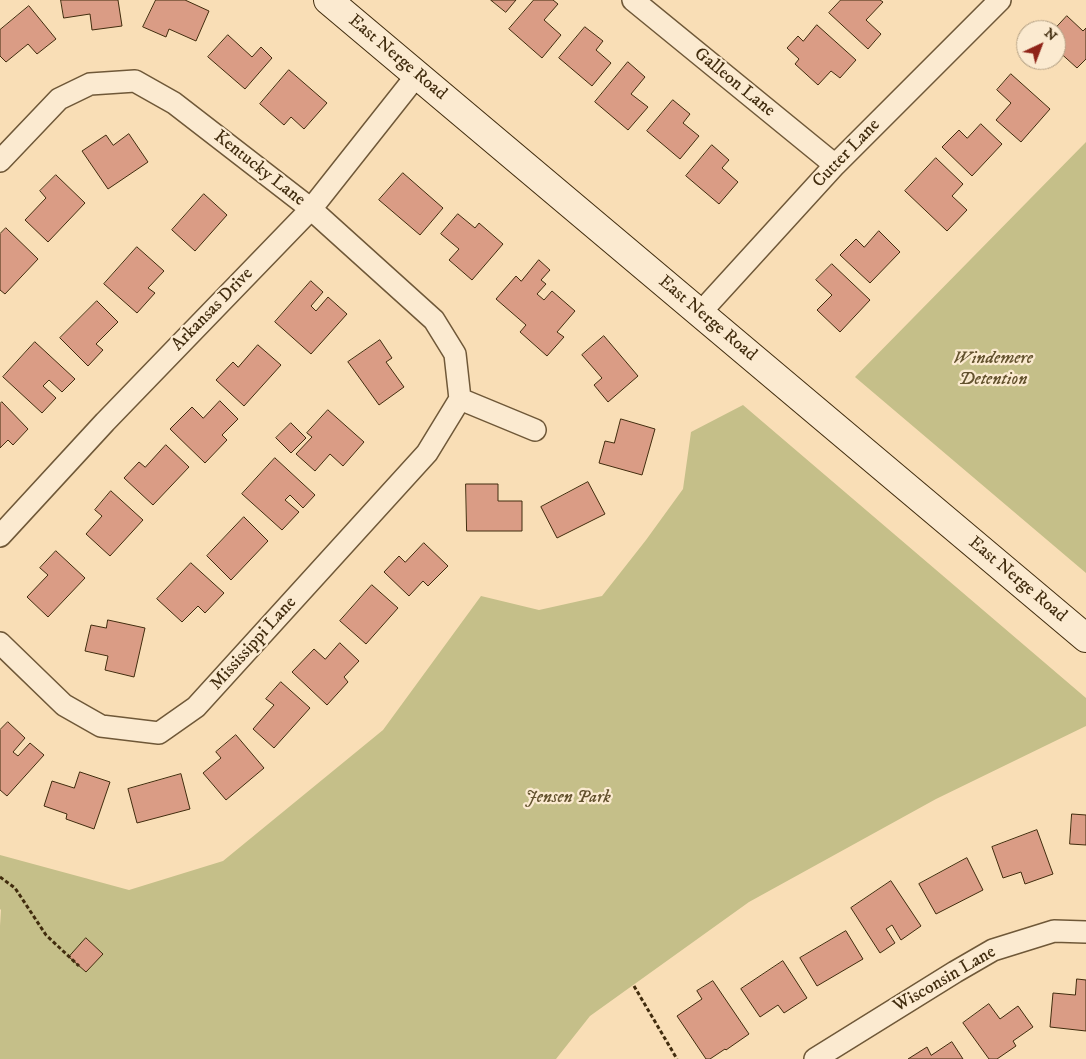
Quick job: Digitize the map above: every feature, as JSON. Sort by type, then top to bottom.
[{"type":"main road","name":"East Nerge Road","points":[[328,0],[1086,638]]},
{"type":"street","name":"Galleon Lane","points":[[633,0],[835,165]]},
{"type":"street","name":"Cutter Lane","points":[[700,313],[835,165],[1000,0]]},
{"type":"street","name":"Arkansas Drive","points":[[0,536],[105,422],[311,209],[417,75]]},
{"type":"street","name":"Kentucky Lane","points":[[0,161],[59,99],[90,84],[135,81],[174,103],[311,209],[434,320],[455,354],[460,399]]},
{"type":"street","points":[[460,399],[535,430]]},
{"type":"street","name":"Mississippi Lane","points":[[0,643],[64,705],[101,726],[159,733],[196,707],[427,453],[460,399]]},
{"type":"street","name":"Wisconsin Lane","points":[[815,1059],[993,950],[1054,931],[1086,932]]},
{"type":"path","points":[[0,877],[15,888],[46,935],[79,966]]},
{"type":"path","points":[[634,986],[678,1059]]},
{"type":"green space","name":"Windemere Detention","points":[[1086,142],[1086,573],[855,377]]},
{"type":"green space","name":"Jensen Park","points":[[743,405],[1086,698],[1086,726],[936,799],[749,902],[590,1016],[556,1059],[0,1059],[0,855],[129,890],[223,861],[383,730],[481,596],[539,610],[602,596],[683,489],[691,432]]},
{"type":"building","points":[[61,0],[118,0],[122,26],[92,30],[90,14],[64,18]]},
{"type":"building","points":[[156,0],[185,0],[209,11],[196,41],[169,29],[166,37],[143,27]]},
{"type":"building","points":[[491,0],[516,0],[506,12]]},
{"type":"building","points":[[534,0],[553,0],[558,4],[544,20],[561,35],[542,58],[509,29]]},
{"type":"building","points":[[841,0],[880,0],[883,2],[866,20],[881,34],[868,49],[829,13]]},
{"type":"building","points":[[29,6],[56,39],[37,54],[28,44],[6,62],[0,56],[0,30]]},
{"type":"building","points":[[1067,16],[1083,31],[1086,28],[1086,59],[1077,68],[1066,58],[1066,20],[1063,20]]},
{"type":"building","points":[[817,25],[856,60],[840,78],[831,71],[818,85],[795,64],[799,59],[787,48],[798,36],[803,41]]},
{"type":"building","points":[[585,27],[603,41],[596,50],[611,63],[592,86],[559,58]]},
{"type":"building","points":[[228,35],[252,57],[261,47],[272,58],[245,89],[208,57]]},
{"type":"building","points":[[628,62],[645,77],[631,94],[648,107],[628,130],[595,102]]},
{"type":"building","points":[[289,70],[327,103],[304,129],[291,117],[284,125],[260,104]]},
{"type":"building","points":[[1011,74],[1050,109],[1021,142],[996,120],[1011,103],[997,90]]},
{"type":"building","points":[[673,100],[690,114],[683,123],[699,136],[680,159],[647,131]]},
{"type":"building","points":[[981,124],[1002,144],[972,176],[942,147],[959,130],[967,138]]},
{"type":"building","points":[[129,134],[148,162],[108,189],[82,151],[106,135],[113,145]]},
{"type":"building","points":[[712,145],[729,160],[722,168],[738,182],[719,204],[686,176]]},
{"type":"building","points":[[936,158],[963,184],[952,196],[967,210],[947,231],[905,191]]},
{"type":"building","points":[[403,173],[443,208],[420,235],[379,200]]},
{"type":"building","points":[[56,175],[85,203],[48,242],[25,220],[46,198],[40,191]]},
{"type":"building","points":[[204,194],[227,215],[195,251],[172,230]]},
{"type":"building","points":[[458,214],[475,228],[479,223],[503,244],[472,280],[449,260],[459,249],[441,234]]},
{"type":"building","points":[[6,228],[38,259],[5,294],[0,290],[0,234]]},
{"type":"building","points":[[879,231],[900,252],[870,283],[840,255],[856,239],[864,247]]},
{"type":"building","points":[[137,247],[164,271],[148,288],[155,293],[137,313],[104,284]]},
{"type":"building","points":[[539,260],[550,270],[541,280],[546,284],[537,294],[544,300],[552,291],[575,311],[557,332],[564,337],[547,356],[520,332],[526,325],[496,299],[516,276],[521,281]]},
{"type":"building","points":[[832,264],[870,300],[840,332],[817,310],[832,295],[816,280]]},
{"type":"building","points":[[311,281],[323,292],[311,306],[316,311],[328,297],[347,314],[311,354],[275,322]]},
{"type":"building","points":[[97,301],[118,322],[96,344],[103,350],[88,366],[60,338]]},
{"type":"building","points":[[604,336],[638,376],[608,402],[594,385],[602,378],[582,355]]},
{"type":"building","points":[[380,340],[392,358],[386,362],[404,387],[379,405],[348,362]]},
{"type":"building","points":[[35,342],[75,379],[62,392],[49,380],[43,386],[56,398],[42,413],[3,377]]},
{"type":"building","points":[[258,345],[281,365],[244,406],[216,380],[233,362],[238,367]]},
{"type":"building","points":[[220,401],[238,419],[222,435],[227,440],[205,463],[170,429],[192,407],[203,418]]},
{"type":"building","points":[[2,402],[28,429],[13,445],[8,440],[0,448],[0,404]]},
{"type":"building","points":[[328,410],[364,442],[343,466],[330,454],[315,471],[296,454],[312,437],[307,433]]},
{"type":"building","points":[[621,419],[655,429],[642,475],[599,463],[605,441],[614,443]]},
{"type":"building","points":[[291,423],[306,438],[291,453],[276,438]]},
{"type":"building","points":[[166,445],[189,467],[153,505],[124,478],[139,462],[145,467]]},
{"type":"building","points":[[275,458],[315,495],[303,508],[290,495],[285,500],[299,512],[282,530],[242,494]]},
{"type":"building","points":[[588,482],[605,514],[557,538],[541,507]]},
{"type":"building","points":[[466,484],[498,484],[498,501],[522,501],[522,531],[467,531]]},
{"type":"building","points":[[111,491],[143,520],[110,556],[86,534],[102,516],[95,510]]},
{"type":"building","points":[[244,517],[268,541],[231,580],[207,556]]},
{"type":"building","points":[[424,543],[448,566],[428,586],[423,581],[409,596],[384,572],[399,556],[405,562]]},
{"type":"building","points":[[56,551],[85,578],[48,617],[27,597],[48,575],[40,568]]},
{"type":"building","points":[[191,563],[224,593],[205,613],[198,606],[182,622],[157,599]]},
{"type":"building","points":[[372,585],[398,608],[366,644],[340,621]]},
{"type":"building","points":[[108,620],[145,628],[134,677],[105,670],[108,656],[85,651],[91,625],[106,628]]},
{"type":"building","points":[[340,643],[359,661],[344,677],[348,682],[327,705],[292,672],[314,649],[325,659]]},
{"type":"building","points":[[281,682],[310,708],[274,748],[253,729],[274,705],[266,699]]},
{"type":"building","points":[[8,722],[25,738],[13,752],[18,756],[30,743],[44,755],[7,796],[0,790],[0,730]]},
{"type":"building","points":[[236,735],[264,768],[226,800],[203,773],[221,758],[216,752]]},
{"type":"building","points":[[80,772],[110,782],[94,829],[66,819],[67,814],[44,806],[52,781],[74,788]]},
{"type":"building","points":[[181,774],[190,809],[137,823],[128,789]]},
{"type":"building","points":[[1072,814],[1086,815],[1086,845],[1070,844]]},
{"type":"building","points":[[1037,830],[1053,874],[1025,884],[1021,872],[1003,878],[992,847]]},
{"type":"building","points":[[967,858],[983,890],[936,914],[919,884]]},
{"type":"building","points":[[891,881],[921,926],[901,940],[892,925],[886,929],[895,943],[880,953],[851,908]]},
{"type":"building","points":[[846,931],[863,959],[817,986],[800,958]]},
{"type":"building","points":[[86,938],[103,954],[86,972],[69,957]]},
{"type":"building","points":[[783,961],[807,998],[784,1013],[778,1005],[760,1017],[741,989]]},
{"type":"building","points":[[1077,979],[1086,980],[1086,1031],[1050,1027],[1053,993],[1075,995]]},
{"type":"building","points":[[713,981],[749,1034],[726,1050],[710,1059],[706,1059],[677,1016],[702,999],[697,991]]},
{"type":"building","points":[[989,1004],[1000,1019],[1018,1006],[1033,1027],[1013,1041],[1016,1046],[997,1059],[989,1059],[963,1023]]},
{"type":"building","points":[[952,1042],[963,1059],[908,1059],[927,1047],[931,1055]]}]
